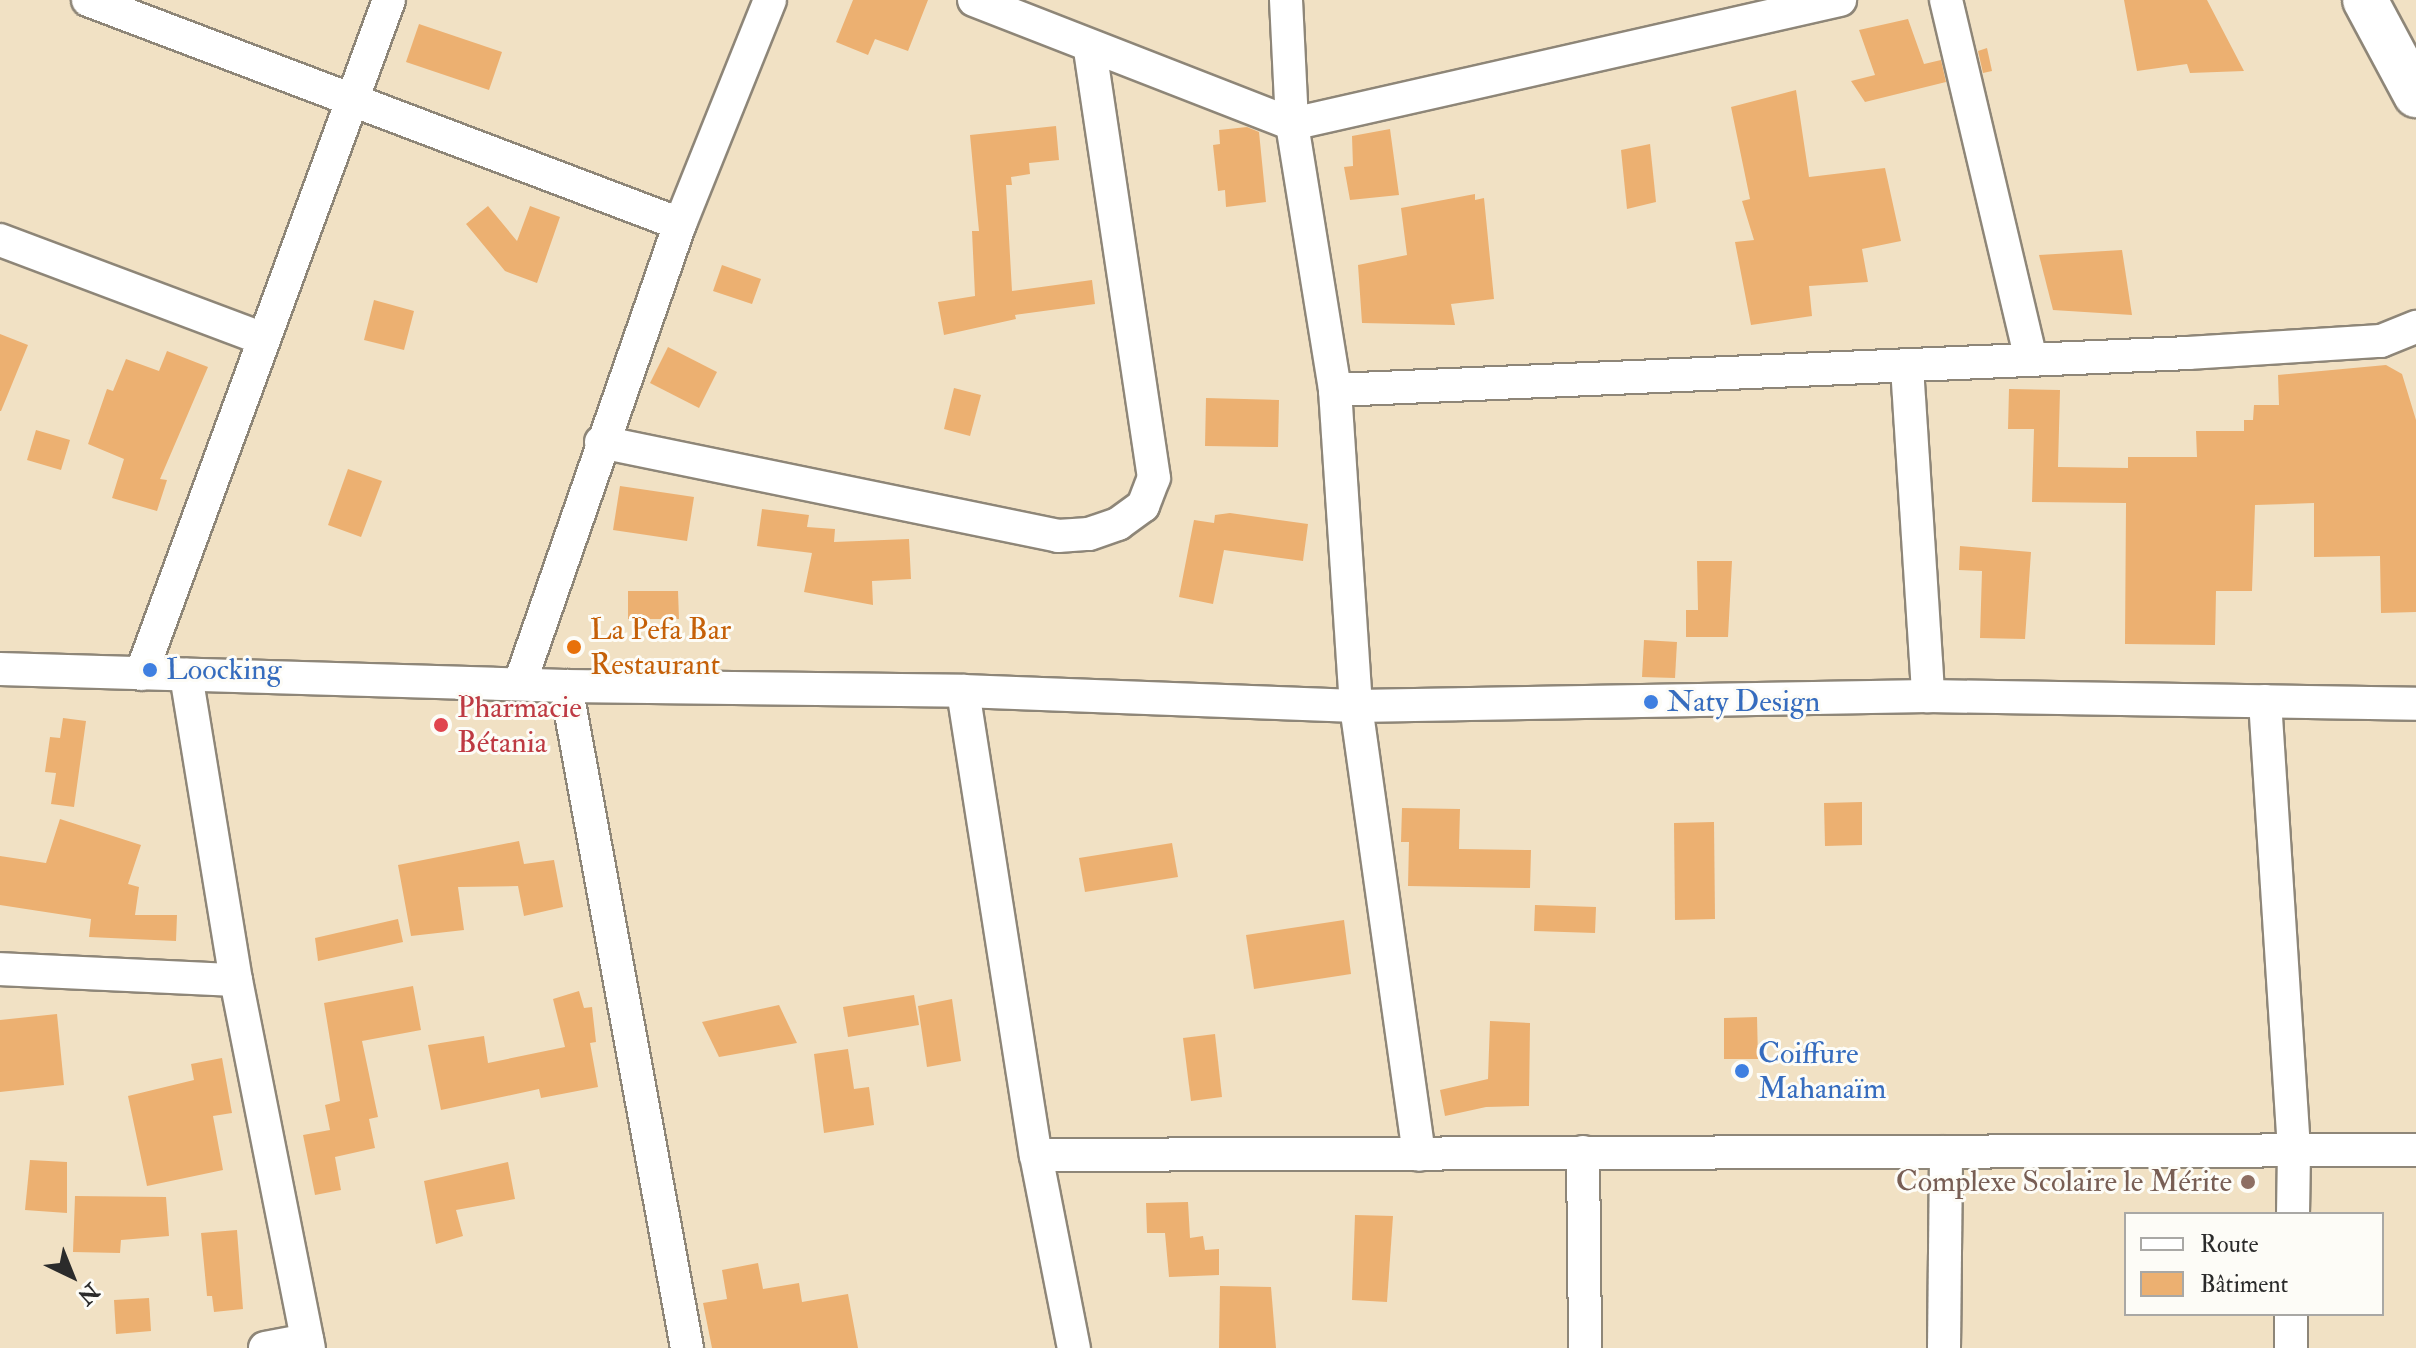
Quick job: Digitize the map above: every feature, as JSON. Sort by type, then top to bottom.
[{"type":"street","points":[[88,0],[680,224]]},
{"type":"street","points":[[141,674],[261,338],[389,0]]},
{"type":"street","points":[[520,683],[601,442],[680,224],[770,0]]},
{"type":"street","points":[[974,0],[1090,49],[1292,124],[1840,0]]},
{"type":"street","points":[[1286,0],[1292,124],[1335,390],[1356,706],[1419,1155]]},
{"type":"street","points":[[1946,0],[2031,359]]},
{"type":"street","points":[[2365,0],[2416,95]]},
{"type":"street","points":[[601,442],[1058,536],[1089,534],[1118,524],[1143,506],[1154,478],[1090,49]]},
{"type":"street","points":[[0,240],[261,338]]},
{"type":"street","points":[[1335,390],[1907,367],[2381,341],[2416,327]]},
{"type":"street","points":[[1907,367],[1928,696]]},
{"type":"street","points":[[0,669],[566,686],[963,691],[1356,706],[1928,696],[2416,704]]},
{"type":"street","points":[[186,675],[236,980],[308,1344],[265,1348]]},
{"type":"street","points":[[566,686],[687,1348]]},
{"type":"street","points":[[963,691],[1036,1155],[1074,1348]]},
{"type":"street","points":[[2265,701],[2294,1151],[2293,1212]]},
{"type":"street","points":[[0,969],[236,980]]},
{"type":"street","points":[[1036,1155],[2416,1150]]},
{"type":"street","points":[[1583,1152],[1585,1348]]},
{"type":"street","points":[[1944,1348],[1946,1152]]},
{"type":"street","points":[[2291,1316],[2291,1348]]},
{"type":"building","points":[[853,0],[928,0],[908,51],[875,39],[868,55],[836,42]]},
{"type":"building","points":[[2124,0],[2207,0],[2244,71],[2190,73],[2187,64],[2137,71]]},
{"type":"building","points":[[1908,19],[1924,64],[1941,60],[1946,82],[1865,102],[1851,81],[1875,75],[1859,30]]},
{"type":"building","points":[[419,24],[502,52],[489,90],[406,62]]},
{"type":"building","points":[[1987,48],[1992,71],[1983,73],[1978,51]]},
{"type":"building","points":[[1796,90],[1809,177],[1885,168],[1901,241],[1862,249],[1868,282],[1809,286],[1812,316],[1751,325],[1735,242],[1754,240],[1742,201],[1750,199],[1731,107]]},
{"type":"building","points":[[1056,126],[1059,160],[1029,163],[1030,174],[1011,177],[1012,185],[1006,185],[1012,291],[1092,280],[1095,304],[1015,315],[1016,319],[944,335],[938,302],[975,296],[972,231],[979,231],[970,135]]},
{"type":"building","points":[[1247,127],[1259,132],[1266,202],[1226,207],[1225,190],[1218,191],[1213,145],[1220,144],[1219,130]]},
{"type":"building","points":[[1390,129],[1399,195],[1350,200],[1344,167],[1353,166],[1352,136]]},
{"type":"building","points":[[1650,144],[1656,202],[1627,209],[1621,150]]},
{"type":"building","points":[[1475,194],[1475,200],[1484,198],[1494,299],[1451,304],[1455,325],[1362,323],[1358,265],[1407,255],[1401,208]]},
{"type":"building","points":[[488,206],[517,241],[530,206],[560,217],[537,283],[505,271],[466,224]]},
{"type":"building","points":[[2122,250],[2132,315],[2053,310],[2039,255]]},
{"type":"building","points":[[722,265],[761,279],[752,304],[713,291]]},
{"type":"building","points":[[374,300],[414,311],[404,350],[364,340]]},
{"type":"building","points":[[0,334],[28,345],[1,411],[0,411]]},
{"type":"building","points":[[668,347],[717,372],[699,408],[650,383]]},
{"type":"building","points":[[167,351],[208,367],[160,479],[167,480],[157,511],[112,498],[124,459],[88,444],[107,389],[113,391],[126,359],[159,371]]},
{"type":"building","points":[[2386,365],[2402,374],[2416,420],[2416,612],[2381,613],[2380,556],[2314,557],[2314,503],[2255,505],[2252,591],[2216,591],[2215,645],[2125,644],[2126,503],[2032,502],[2034,429],[2008,429],[2009,389],[2060,390],[2058,467],[2128,468],[2128,457],[2197,457],[2196,431],[2244,431],[2244,420],[2253,420],[2254,405],[2279,405],[2278,375]]},
{"type":"building","points":[[954,388],[981,395],[970,436],[944,429]]},
{"type":"building","points":[[1206,398],[1279,400],[1278,447],[1205,446]]},
{"type":"building","points":[[36,430],[70,440],[61,470],[27,460]]},
{"type":"building","points":[[348,469],[382,481],[361,537],[328,525]]},
{"type":"building","points":[[620,486],[694,497],[687,541],[613,530]]},
{"type":"building","points":[[762,509],[809,515],[807,527],[835,529],[834,542],[909,539],[911,579],[872,581],[873,605],[804,592],[812,553],[757,546]]},
{"type":"building","points":[[1230,513],[1308,524],[1303,561],[1224,550],[1213,604],[1179,597],[1194,520],[1214,523],[1215,515]]},
{"type":"building","points":[[1960,546],[2031,552],[2025,639],[1980,638],[1982,571],[1959,570]]},
{"type":"building","points":[[1697,561],[1732,561],[1728,637],[1686,637],[1686,610],[1698,610]]},
{"type":"building","points":[[628,591],[678,591],[679,619],[628,619]]},
{"type":"building","points":[[1644,640],[1677,642],[1675,678],[1642,677]]},
{"type":"building","points":[[63,718],[86,721],[74,807],[51,804],[56,773],[45,772],[50,737],[60,738]]},
{"type":"building","points":[[1862,802],[1862,845],[1825,846],[1824,803]]},
{"type":"building","points":[[1402,808],[1460,809],[1459,849],[1531,850],[1530,888],[1408,886],[1409,842],[1401,842]]},
{"type":"building","points":[[60,819],[141,845],[128,884],[139,887],[135,915],[177,915],[176,941],[89,937],[91,919],[0,905],[0,856],[46,863]]},
{"type":"building","points":[[1714,822],[1715,919],[1675,920],[1674,823]]},
{"type":"building","points":[[519,841],[524,864],[554,860],[563,907],[524,916],[518,886],[458,887],[464,930],[411,936],[398,865]]},
{"type":"building","points":[[1172,843],[1178,877],[1085,892],[1079,858]]},
{"type":"building","points":[[1535,905],[1596,907],[1595,933],[1534,931]]},
{"type":"building","points":[[398,919],[403,942],[318,961],[315,938]]},
{"type":"building","points":[[1344,920],[1351,974],[1254,989],[1246,935]]},
{"type":"building","points":[[413,986],[421,1030],[362,1041],[378,1117],[369,1119],[375,1148],[335,1157],[341,1190],[315,1195],[303,1135],[330,1130],[325,1105],[340,1101],[324,1003]]},
{"type":"building","points":[[579,991],[584,1008],[592,1007],[596,1042],[590,1043],[598,1087],[541,1098],[539,1089],[441,1110],[428,1045],[484,1036],[488,1063],[565,1047],[553,999]]},
{"type":"building","points":[[914,995],[919,1025],[848,1037],[843,1007]]},
{"type":"building","points":[[952,999],[961,1061],[927,1067],[918,1006]]},
{"type":"building","points":[[779,1005],[797,1043],[719,1057],[702,1022]]},
{"type":"building","points":[[57,1014],[64,1085],[0,1092],[0,1020]]},
{"type":"building","points":[[1757,1017],[1758,1059],[1724,1059],[1724,1018]]},
{"type":"building","points":[[1490,1021],[1530,1023],[1529,1106],[1486,1107],[1445,1116],[1440,1090],[1488,1079]]},
{"type":"building","points":[[1215,1034],[1222,1097],[1191,1101],[1183,1038]]},
{"type":"building","points":[[848,1049],[854,1089],[869,1087],[874,1125],[824,1133],[814,1054]]},
{"type":"building","points":[[222,1058],[232,1113],[213,1116],[223,1170],[147,1186],[128,1096],[194,1080],[191,1064]]},
{"type":"building","points":[[30,1160],[67,1162],[67,1213],[25,1210]]},
{"type":"building","points":[[508,1162],[515,1199],[456,1210],[463,1236],[436,1244],[424,1181]]},
{"type":"building","points":[[75,1196],[166,1197],[169,1236],[121,1240],[120,1253],[73,1252]]},
{"type":"building","points":[[1188,1202],[1190,1238],[1203,1236],[1205,1250],[1219,1249],[1219,1275],[1169,1277],[1165,1233],[1147,1233],[1146,1203]]},
{"type":"building","points":[[1355,1215],[1393,1216],[1387,1302],[1352,1300]]},
{"type":"building","points":[[237,1230],[243,1309],[214,1312],[212,1296],[207,1296],[201,1233]]},
{"type":"building","points":[[758,1263],[763,1289],[799,1283],[802,1302],[848,1294],[858,1348],[712,1348],[703,1303],[727,1299],[722,1270]]},
{"type":"building","points":[[1220,1286],[1271,1287],[1276,1348],[1219,1348]]},
{"type":"building","points":[[149,1298],[151,1331],[116,1334],[114,1300]]},
{"type":"place","name":"La Pefa Bar Restaurant","points":[[574,647]]},
{"type":"place","name":"Loocking","points":[[150,670]]},
{"type":"place","name":"Naty Design","points":[[1651,702]]},
{"type":"place","name":"Pharmacie Bétania","points":[[441,725]]},
{"type":"place","name":"Coiffure Mahanaïm","points":[[1742,1071]]},
{"type":"place","name":"Complexe Scolaire le Mérite","points":[[2248,1182]]}]
